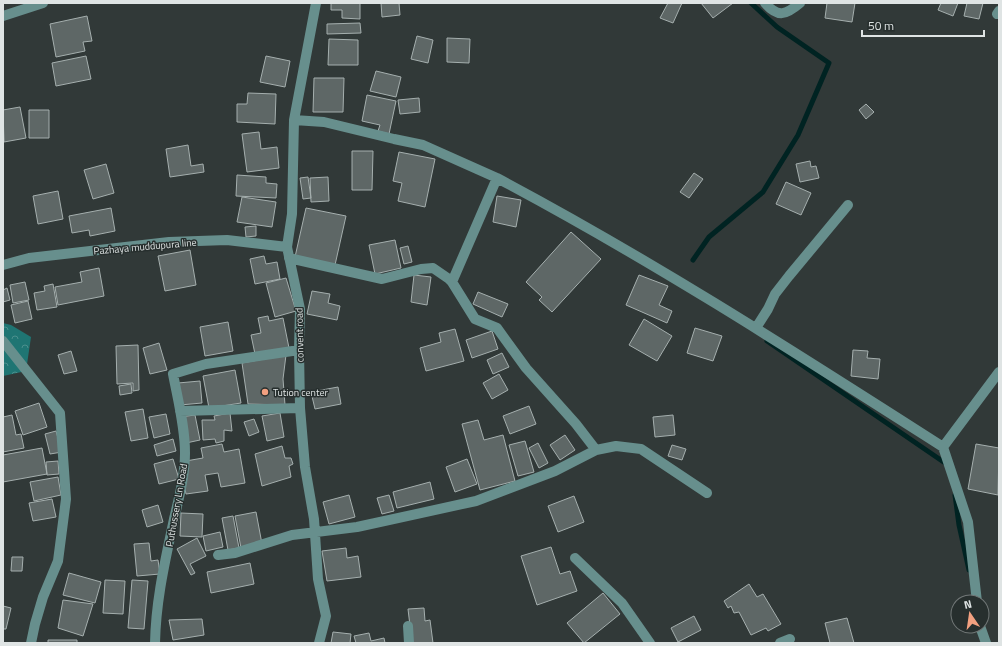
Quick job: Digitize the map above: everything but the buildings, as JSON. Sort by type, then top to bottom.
[{"type":"street","points":[[3,16],[43,3]]},
{"type":"street","name":"convent road","points":[[316,3],[294,120],[292,214],[287,247],[300,309],[300,408],[305,467],[314,520],[318,579],[326,616],[319,643]]},
{"type":"street","points":[[765,3],[775,12],[783,13],[794,8],[800,3]]},
{"type":"street","points":[[294,120],[324,122],[423,145],[497,178],[756,328],[943,447],[968,522],[976,594]]},
{"type":"street","points":[[452,282],[497,178]]},
{"type":"street","points":[[756,328],[768,309],[775,294],[848,205]]},
{"type":"street","name":"Pazhaya muddupura line","points":[[3,265],[29,258],[169,242],[227,240],[287,247]]},
{"type":"street","points":[[289,258],[382,279],[421,269],[433,268],[452,282],[475,319],[497,328],[526,368],[576,424],[596,450]]},
{"type":"street","points":[[3,341],[60,413],[66,499],[58,562],[43,597],[34,624],[31,643]]},
{"type":"street","name":"Puthussery Ln Road","points":[[155,643],[159,592],[181,486],[185,453],[180,411],[173,374],[206,364],[299,350]]},
{"type":"street","points":[[943,447],[999,372]]},
{"type":"street","points":[[180,411],[300,408]]},
{"type":"street","points":[[218,555],[235,553],[292,536],[357,527],[476,501],[555,471],[596,450],[616,446],[641,449],[707,493]]},
{"type":"street","points":[[575,558],[622,603],[650,643]]},
{"type":"street","points":[[408,626],[409,643]]},
{"type":"street","points":[[780,643],[790,639]]},
{"type":"green space","points":[[3,323],[11,325],[31,337],[26,371],[3,376]]},
{"type":"waterway","points":[[693,260],[709,237],[763,192],[798,135],[829,63],[777,27],[751,3]]},
{"type":"waterway","points":[[767,341],[948,465]]},
{"type":"waterway","points":[[955,495],[959,525],[969,570]]},
{"type":"place","name":"Tution center","points":[[265,392]]}]
